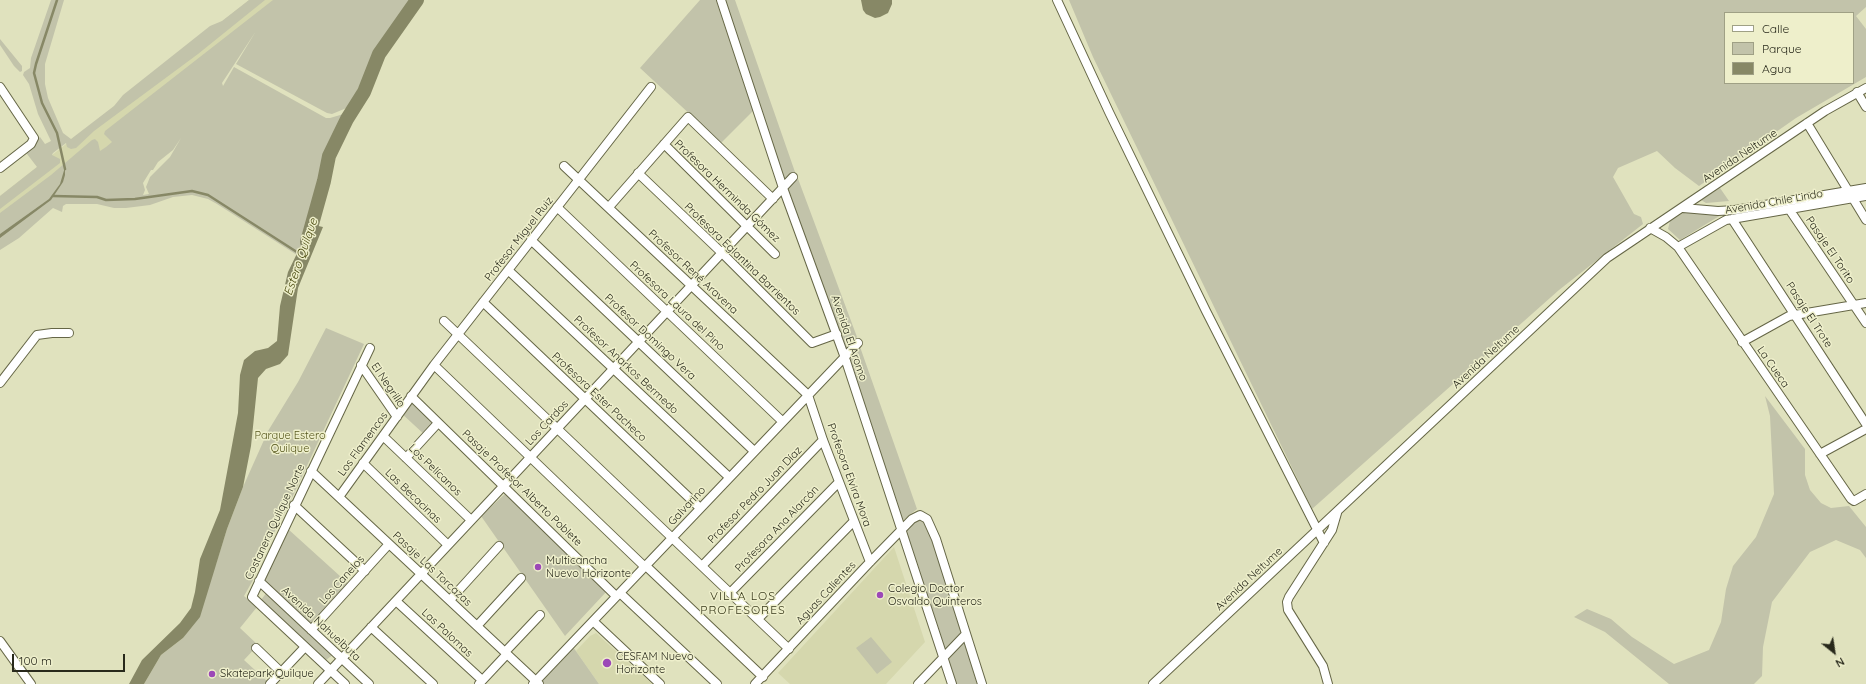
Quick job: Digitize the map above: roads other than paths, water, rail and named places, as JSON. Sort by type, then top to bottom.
[{"type":"street","name":"Avenida El Aromo","points":[[721,0],[783,188],[845,358],[952,684]]},
{"type":"street","points":[[1057,0],[1109,112],[1206,311],[1324,543]]},
{"type":"street","points":[[0,87],[34,138],[31,144],[0,167]]},
{"type":"street","name":"Profesor Miguel Ruiz","points":[[405,405],[434,365],[651,87]]},
{"type":"street","name":"Avenida Neltume","points":[[1153,684],[1608,258],[1650,228],[1683,208],[1807,123],[1866,88]]},
{"type":"street","points":[[1857,92],[1866,107]]},
{"type":"street","points":[[608,207],[688,117],[773,199]]},
{"type":"street","points":[[1807,123],[1866,220]]},
{"type":"street","name":"Profesora Herminda Gómez","points":[[664,144],[748,225],[775,254]]},
{"type":"street","name":"Profesor René Aravena","points":[[564,166],[808,395]]},
{"type":"street","name":"Profesora Eglantina Barrientos","points":[[638,173],[722,253],[812,343],[836,334]]},
{"type":"street","name":"Los Cardos","points":[[318,684],[793,178]]},
{"type":"street","name":"Avenida Chile Lindo","points":[[1683,208],[1718,211],[1735,210],[1866,188]]},
{"type":"street","name":"Avenida Chile Lindo","points":[[1678,247],[1726,220],[1866,196]]},
{"type":"street","name":"Profesora Laura del Pino","points":[[557,208],[782,421]]},
{"type":"street","name":"Pasaje El Torito","points":[[1789,209],[1866,323]]},
{"type":"street","name":"Pasaje El Trote","points":[[1732,219],[1796,314],[1866,424]]},
{"type":"street","points":[[1650,228],[1666,237],[1678,247]]},
{"type":"street","name":"Profesor Domingo Vera","points":[[531,240],[754,451]]},
{"type":"street","name":"La Cueca","points":[[1678,247],[1851,499],[1854,501],[1866,494]]},
{"type":"street","name":"Profesor Anarkos Bermedo","points":[[508,270],[729,477]]},
{"type":"street","name":"Profesora Ester Pacheco","points":[[483,302],[700,508]]},
{"type":"street","points":[[1742,342],[1796,314],[1866,303]]},
{"type":"street","points":[[444,321],[789,649]]},
{"type":"street","points":[[0,382],[37,335],[69,333]]},
{"type":"street","name":"Galvarino","points":[[536,683],[782,421],[858,343]]},
{"type":"street","name":"Costanera Quilque Norte","points":[[305,647],[252,597],[294,505],[370,348]]},
{"type":"street","name":"El Negrillo","points":[[362,365],[397,417]]},
{"type":"street","points":[[434,365],[646,566],[760,681]]},
{"type":"street","name":"Profesora Elvira Mora","points":[[808,395],[823,440],[870,562]]},
{"type":"street","name":"Pasaje Profesor Alberto Poblete","points":[[411,396],[618,595],[716,684]]},
{"type":"street","name":"Los Flamencos","points":[[339,497],[405,405]]},
{"type":"street","points":[[406,458],[438,422]]},
{"type":"street","points":[[1820,454],[1866,429]]},
{"type":"street","name":"Los Pelícanos","points":[[383,436],[471,520]]},
{"type":"street","name":"Profesor Pedro Juan Díaz","points":[[702,566],[823,440]]},
{"type":"street","name":"Las Becacinas","points":[[363,463],[448,545]]},
{"type":"street","name":"Pasaje Las Torcazas","points":[[311,471],[450,600],[536,683]]},
{"type":"street","name":"Profesora Ana Alarcón","points":[[730,593],[839,482]]},
{"type":"street","points":[[294,505],[365,571]]},
{"type":"street","points":[[1328,684],[1323,666],[1288,610],[1287,602],[1332,530],[1337,513]]},
{"type":"street","name":"Aguas Calientes","points":[[760,681],[870,562],[914,518],[922,516],[929,521],[965,635]]},
{"type":"street","points":[[758,619],[854,521]]},
{"type":"street","name":"Los Canelos","points":[[312,630],[389,544]]},
{"type":"street","points":[[450,600],[499,546]]},
{"type":"street","points":[[477,626],[521,578]]},
{"type":"street","name":"Avenida Nahuelbuta","points":[[259,581],[369,684]]},
{"type":"street","name":"Las Palomas","points":[[396,601],[481,682]]},
{"type":"street","points":[[481,682],[540,615]]},
{"type":"street","points":[[593,621],[660,684]]},
{"type":"street","points":[[371,627],[433,684]]},
{"type":"street","points":[[918,684],[965,635],[982,684]]},
{"type":"street","points":[[0,641],[31,684]]},
{"type":"street","points":[[270,684],[305,647],[345,684]]},
{"type":"street","points":[[256,648],[281,672]]},
{"type":"water","points":[[861,0],[892,0],[892,4],[888,13],[875,18],[866,14],[863,10]]},
{"type":"water","points":[[65,167],[63,182],[51,200],[0,238],[0,234],[49,199],[60,184]]},
{"type":"water","points":[[309,224],[323,227],[298,288],[288,355],[280,364],[266,369],[258,378],[251,446],[243,487],[227,529],[200,617],[183,638],[161,655],[144,684],[129,684],[142,660],[180,623],[191,608],[200,559],[220,510],[238,413],[240,375],[244,360],[255,351],[268,348],[277,341],[280,306],[288,272],[305,237]]},
{"type":"waterway","points":[[57,0],[34,73],[42,103],[57,133],[65,169]]},
{"type":"waterway","name":"Estero Quilque","points":[[307,242],[324,181],[329,156],[347,119],[364,92],[379,54],[417,0]]},
{"type":"waterway","points":[[53,196],[97,197],[106,200],[135,199],[192,191],[208,195],[300,254]]},
{"type":"place","name":"Multicancha Nuevo Horizonte","points":[[538,567]]},
{"type":"place","name":"Colegio Doctor Osvaldo Quinteros","points":[[880,595]]},
{"type":"place","name":"CESFAM Nuevo Horizonte","points":[[607,663]]},
{"type":"place","name":"Skatepark Quilque","points":[[212,674]]},
{"type":"district","name":"VILLA LOS PROFESORES","points":[[743,603]]},
{"type":"park label","name":"Parque Estero Quilque","points":[[290,442]]}]
